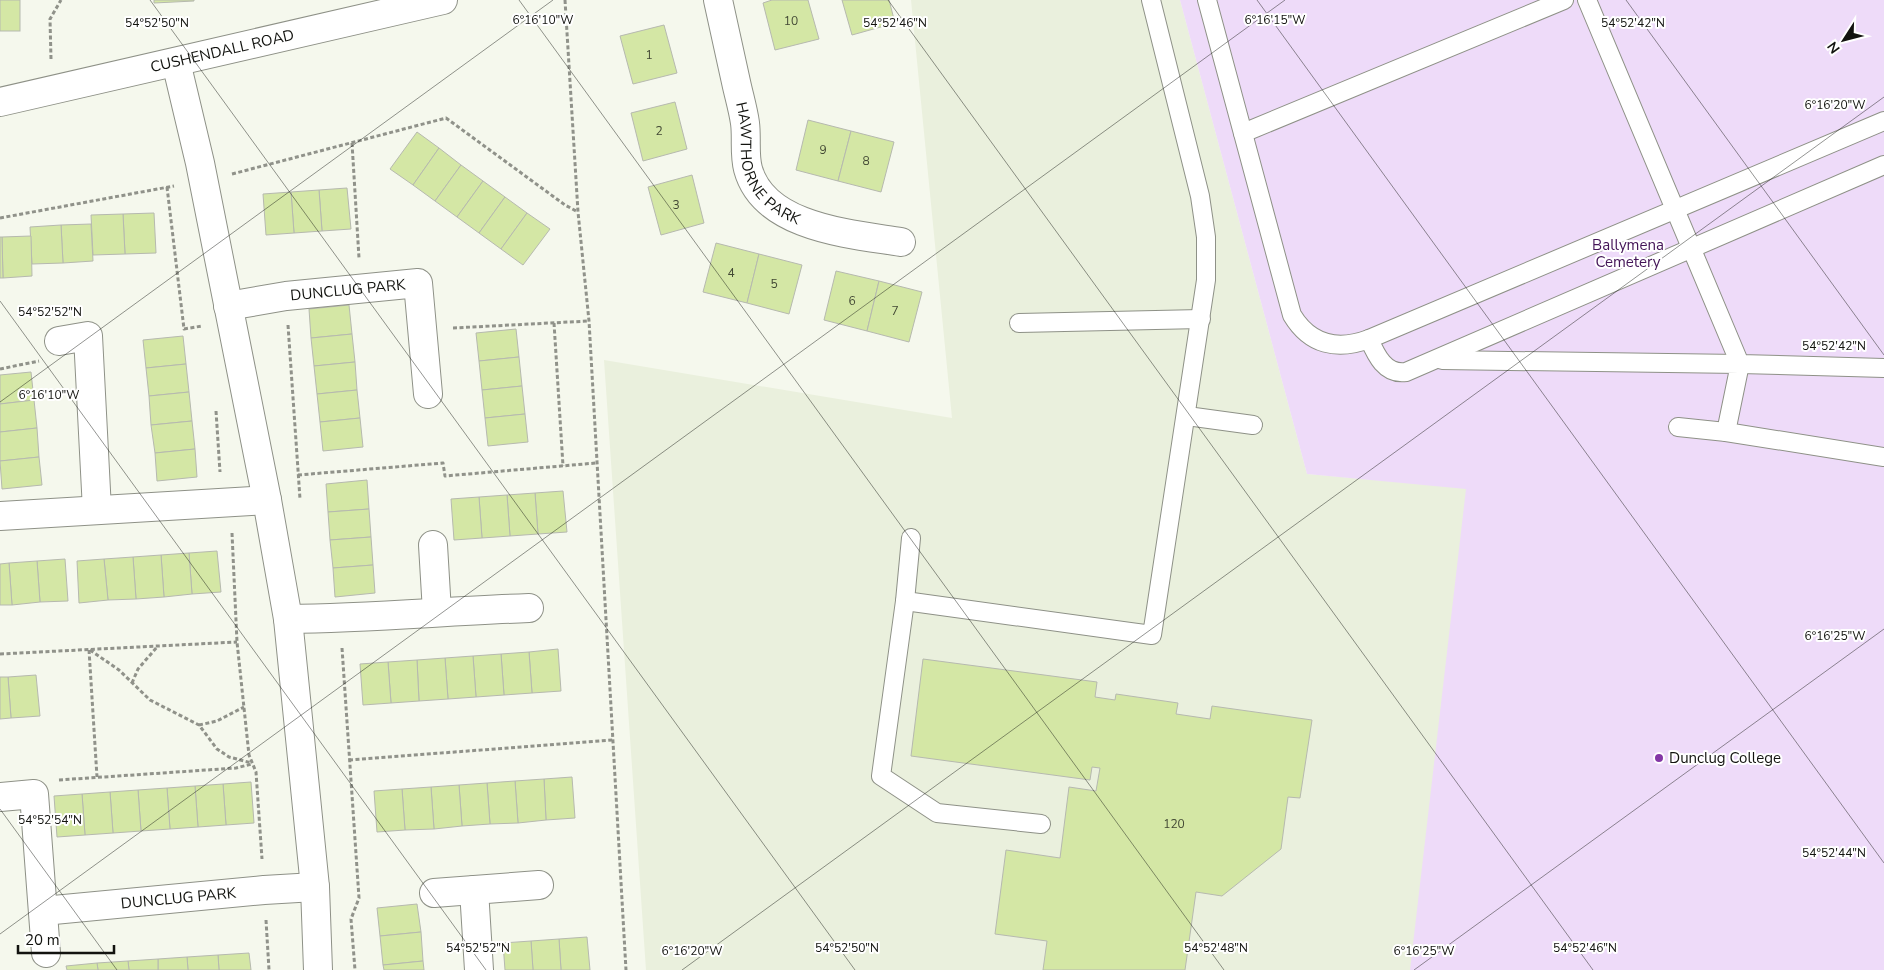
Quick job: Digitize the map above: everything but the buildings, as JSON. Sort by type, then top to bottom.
[{"type":"street","name":"CUSHENDALL ROAD","points":[[0,102],[176,62],[389,6],[443,0]]},
{"type":"street","name":"HAWTHORNE PARK","points":[[718,0],[745,123],[748,169],[752,180],[765,198],[780,210],[813,225],[833,231],[901,242]]},
{"type":"street","points":[[176,62],[203,182],[220,315],[267,500],[288,619],[315,887],[318,970]]},
{"type":"street","name":"DUNCLUG PARK","points":[[220,315],[286,296],[418,284],[428,394]]},
{"type":"street","points":[[59,341],[88,336],[97,510]]},
{"type":"street","points":[[0,516],[267,500]]},
{"type":"street","points":[[433,545],[437,612]]},
{"type":"street","points":[[288,619],[340,619],[529,608]]},
{"type":"street","points":[[0,797],[34,794],[46,953]]},
{"type":"street","points":[[434,893],[539,885]]},
{"type":"street","name":"DUNCLUG PARK","points":[[43,911],[315,887]]},
{"type":"street","points":[[474,890],[479,970]]},
{"type":"lane","points":[[905,601],[1152,635],[1201,320],[1206,271],[1206,237],[1200,196],[1151,0]]},
{"type":"lane","points":[[1207,0],[1287,300],[1298,324],[1304,332],[1324,343],[1336,346],[1369,339],[1884,122]]},
{"type":"lane","points":[[1243,133],[1564,0]]},
{"type":"lane","points":[[1587,0],[1740,364],[1726,432]]},
{"type":"lane","points":[[1369,339],[1383,364],[1392,370],[1406,372],[1884,165]]},
{"type":"lane","points":[[1019,322],[1201,320]]},
{"type":"lane","points":[[1435,360],[1884,368]]},
{"type":"lane","points":[[1187,416],[1253,425]]},
{"type":"lane","points":[[1678,427],[1726,432],[1884,457]]},
{"type":"lane","points":[[911,538],[905,601],[881,776],[937,814],[1041,824]]},
{"type":"path","points":[[52,91],[50,19],[61,0]]},
{"type":"path","points":[[565,0],[578,212],[589,321],[626,970]]},
{"type":"path","points":[[0,218],[203,182],[446,118],[564,205],[578,212]]},
{"type":"path","points":[[352,143],[361,289]]},
{"type":"path","points":[[167,187],[184,329],[220,315]]},
{"type":"path","points":[[286,296],[300,504]]},
{"type":"path","points":[[422,329],[480,328],[589,321]]},
{"type":"path","points":[[554,323],[563,466]]},
{"type":"path","points":[[216,404],[249,755],[256,772],[269,970]]},
{"type":"path","points":[[298,475],[443,464],[445,476],[596,463]]},
{"type":"path","points":[[340,619],[359,898],[351,918],[355,970]]},
{"type":"path","points":[[0,654],[237,642]]},
{"type":"path","points":[[132,683],[138,669],[158,646]]},
{"type":"path","points":[[89,650],[119,670],[150,700],[199,725],[217,749],[229,757],[252,764]]},
{"type":"path","points":[[89,650],[97,777]]},
{"type":"path","points":[[199,725],[217,721],[244,707]]},
{"type":"path","points":[[349,760],[613,740]]},
{"type":"path","points":[[34,794],[53,780],[236,768],[252,764]]},
{"type":"shaded area","points":[[911,0],[1180,0],[1307,474],[1466,488],[1884,970],[646,970],[604,360],[952,418]]},
{"type":"green space","name":"Ballymena Cemetery","points":[[1180,0],[1884,0],[1884,970],[1410,970],[1466,489],[1307,474]]},
{"type":"place","name":"Dunclug College","points":[[1659,758]]}]
